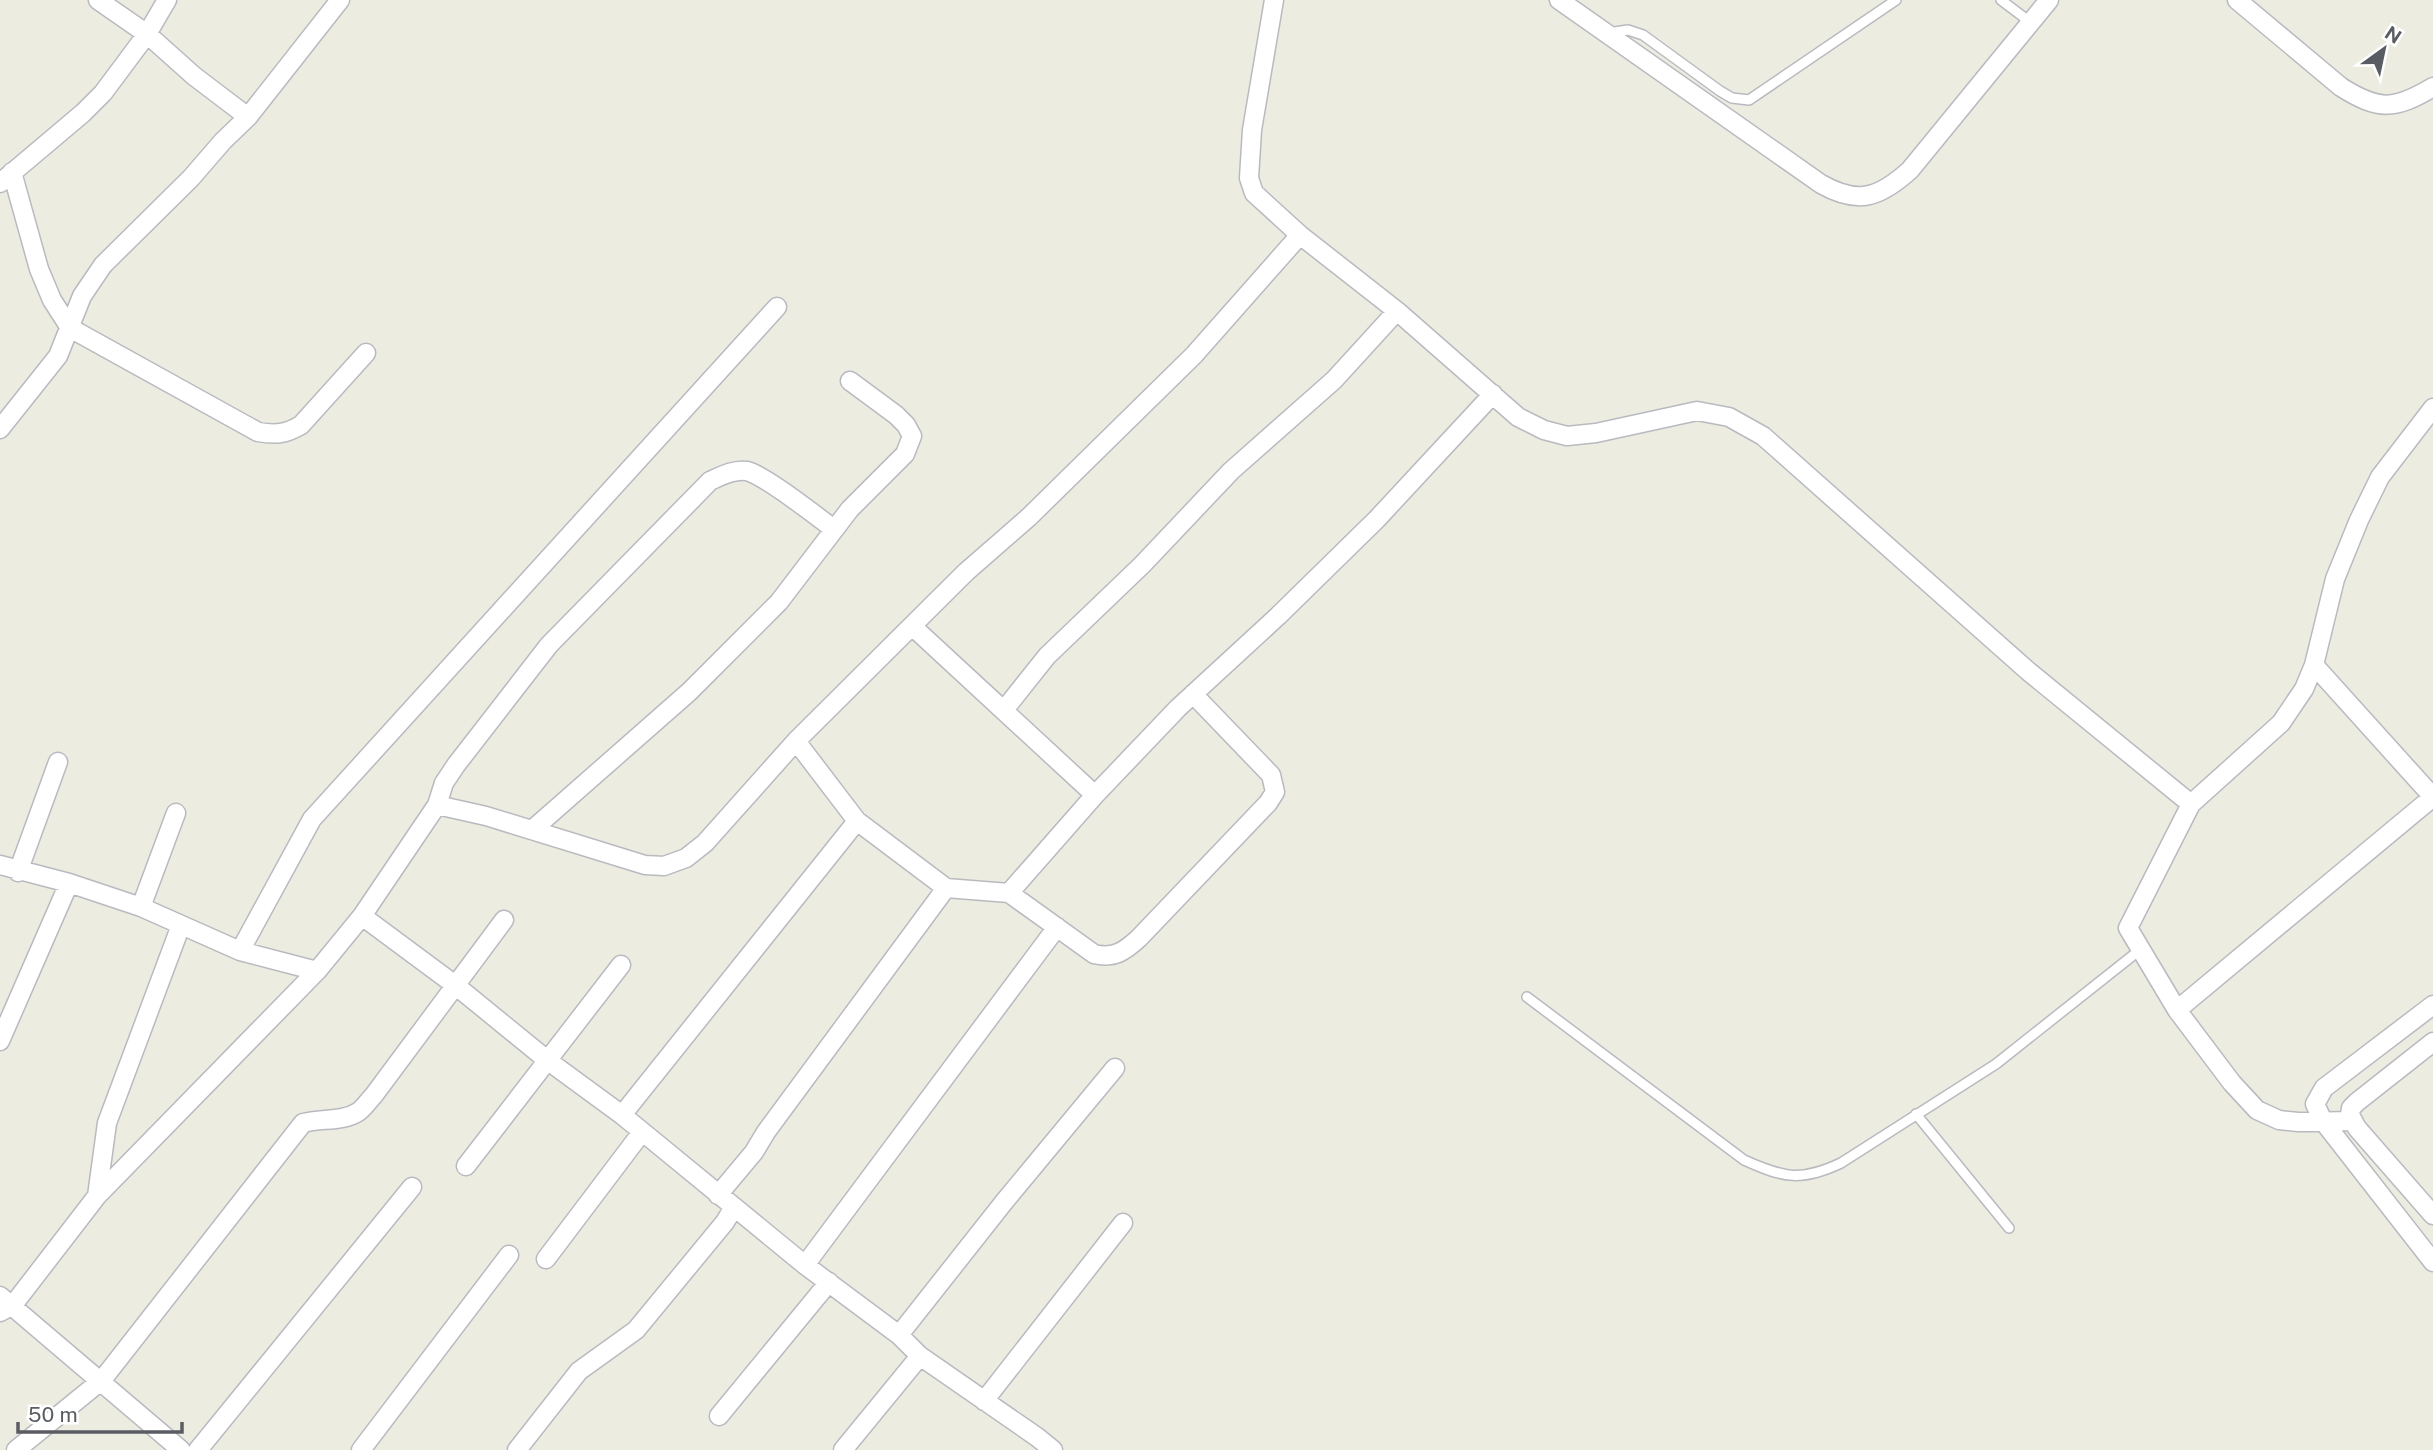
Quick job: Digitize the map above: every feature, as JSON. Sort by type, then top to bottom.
[{"type":"street","points":[[98,0],[147,34],[194,76],[247,117]]},
{"type":"street","points":[[167,0],[147,34],[103,93],[40,151],[6,178],[52,300],[70,328],[258,432],[275,435],[289,432],[301,425],[366,353]]},
{"type":"street","points":[[0,429],[58,356],[82,296],[103,265],[191,178],[247,117],[340,0]]},
{"type":"street","points":[[1274,0],[1252,130],[1249,178],[1254,193],[1300,235],[1397,312],[1518,417],[1544,430],[1567,436],[1596,433],[1697,411],[1729,417],[1763,436],[2028,671],[2191,804]]},
{"type":"street","points":[[1559,0],[1821,184],[1851,197],[1863,197],[1894,185],[1910,170],[2049,0]]},
{"type":"street","points":[[2237,0],[2341,87],[2357,97],[2386,105],[2406,103],[2433,88]]},
{"type":"street","points":[[437,806],[532,830],[645,865],[664,866],[686,858],[705,843],[796,741],[966,572],[1029,517],[1194,355],[1300,235]]},
{"type":"street","points":[[240,951],[312,819],[777,307]]},
{"type":"street","points":[[1004,710],[1048,656],[1142,565],[1231,471],[1334,380],[1397,312]]},
{"type":"street","points":[[532,830],[698,683],[779,602],[850,509],[905,454],[912,436],[906,425],[850,381]]},
{"type":"street","points":[[1009,893],[1094,795],[1193,694],[1377,519],[1493,394]]},
{"type":"street","points":[[2353,1121],[2298,1122],[2279,1119],[2258,1110],[2232,1083],[2177,1010],[2128,928],[2191,804],[2280,723],[2304,689],[2314,665],[2334,579],[2358,520],[2380,477],[2433,408]]},
{"type":"street","points":[[181,1450],[102,1380],[4,1304],[97,1196],[317,971],[362,916],[437,806],[444,783],[456,765],[549,645],[710,481],[731,472],[746,471],[761,478],[834,530]]},
{"type":"street","points":[[912,626],[1094,795]]},
{"type":"street","points":[[2177,1010],[2433,797],[2314,665]]},
{"type":"street","points":[[796,741],[857,821],[946,888],[1009,893],[1094,954],[1116,955],[1139,938],[1268,803],[1275,792],[1270,775],[1193,694]]},
{"type":"street","points":[[18,872],[58,762]]},
{"type":"street","points":[[141,907],[176,813]]},
{"type":"street","points":[[622,1115],[857,821]]},
{"type":"street","points":[[0,865],[18,872],[69,883],[141,907],[240,951],[317,971]]},
{"type":"street","points":[[0,1041],[69,883]]},
{"type":"street","points":[[718,1195],[754,1152],[946,888]]},
{"type":"street","points":[[362,916],[622,1115],[805,1265],[899,1335],[920,1356],[1053,1450]]},
{"type":"street","points":[[16,1450],[102,1380],[303,1123],[319,1118],[340,1119],[358,1112],[374,1096],[504,920]]},
{"type":"street","points":[[97,1196],[107,1123],[181,925]]},
{"type":"street","points":[[805,1265],[1057,927]]},
{"type":"street","points":[[466,1166],[621,965]]},
{"type":"street","points":[[2433,1005],[2319,1093],[2315,1104],[2323,1121],[2433,1262]]},
{"type":"street","points":[[2433,1042],[2357,1101],[2351,1108],[2350,1115],[2433,1215]]},
{"type":"street","points":[[899,1335],[1115,1068]]},
{"type":"street","points":[[546,1259],[642,1132]]},
{"type":"street","points":[[198,1450],[412,1187]]},
{"type":"street","points":[[517,1450],[579,1371],[636,1330],[725,1222],[734,1207]]},
{"type":"street","points":[[984,1401],[1123,1223]]},
{"type":"street","points":[[360,1450],[509,1255]]},
{"type":"street","points":[[719,1416],[829,1282]]},
{"type":"street","points":[[843,1450],[920,1356]]},
{"type":"lane","points":[[1606,34],[1628,30],[1643,35],[1720,91],[1732,98],[1749,100],[1896,0]]},
{"type":"lane","points":[[2001,0],[2030,22]]},
{"type":"lane","points":[[1527,997],[1744,1160],[1771,1172],[1799,1177],[1818,1174],[1842,1163],[1996,1063],[2141,949]]},
{"type":"lane","points":[[1916,1114],[2009,1228]]}]
